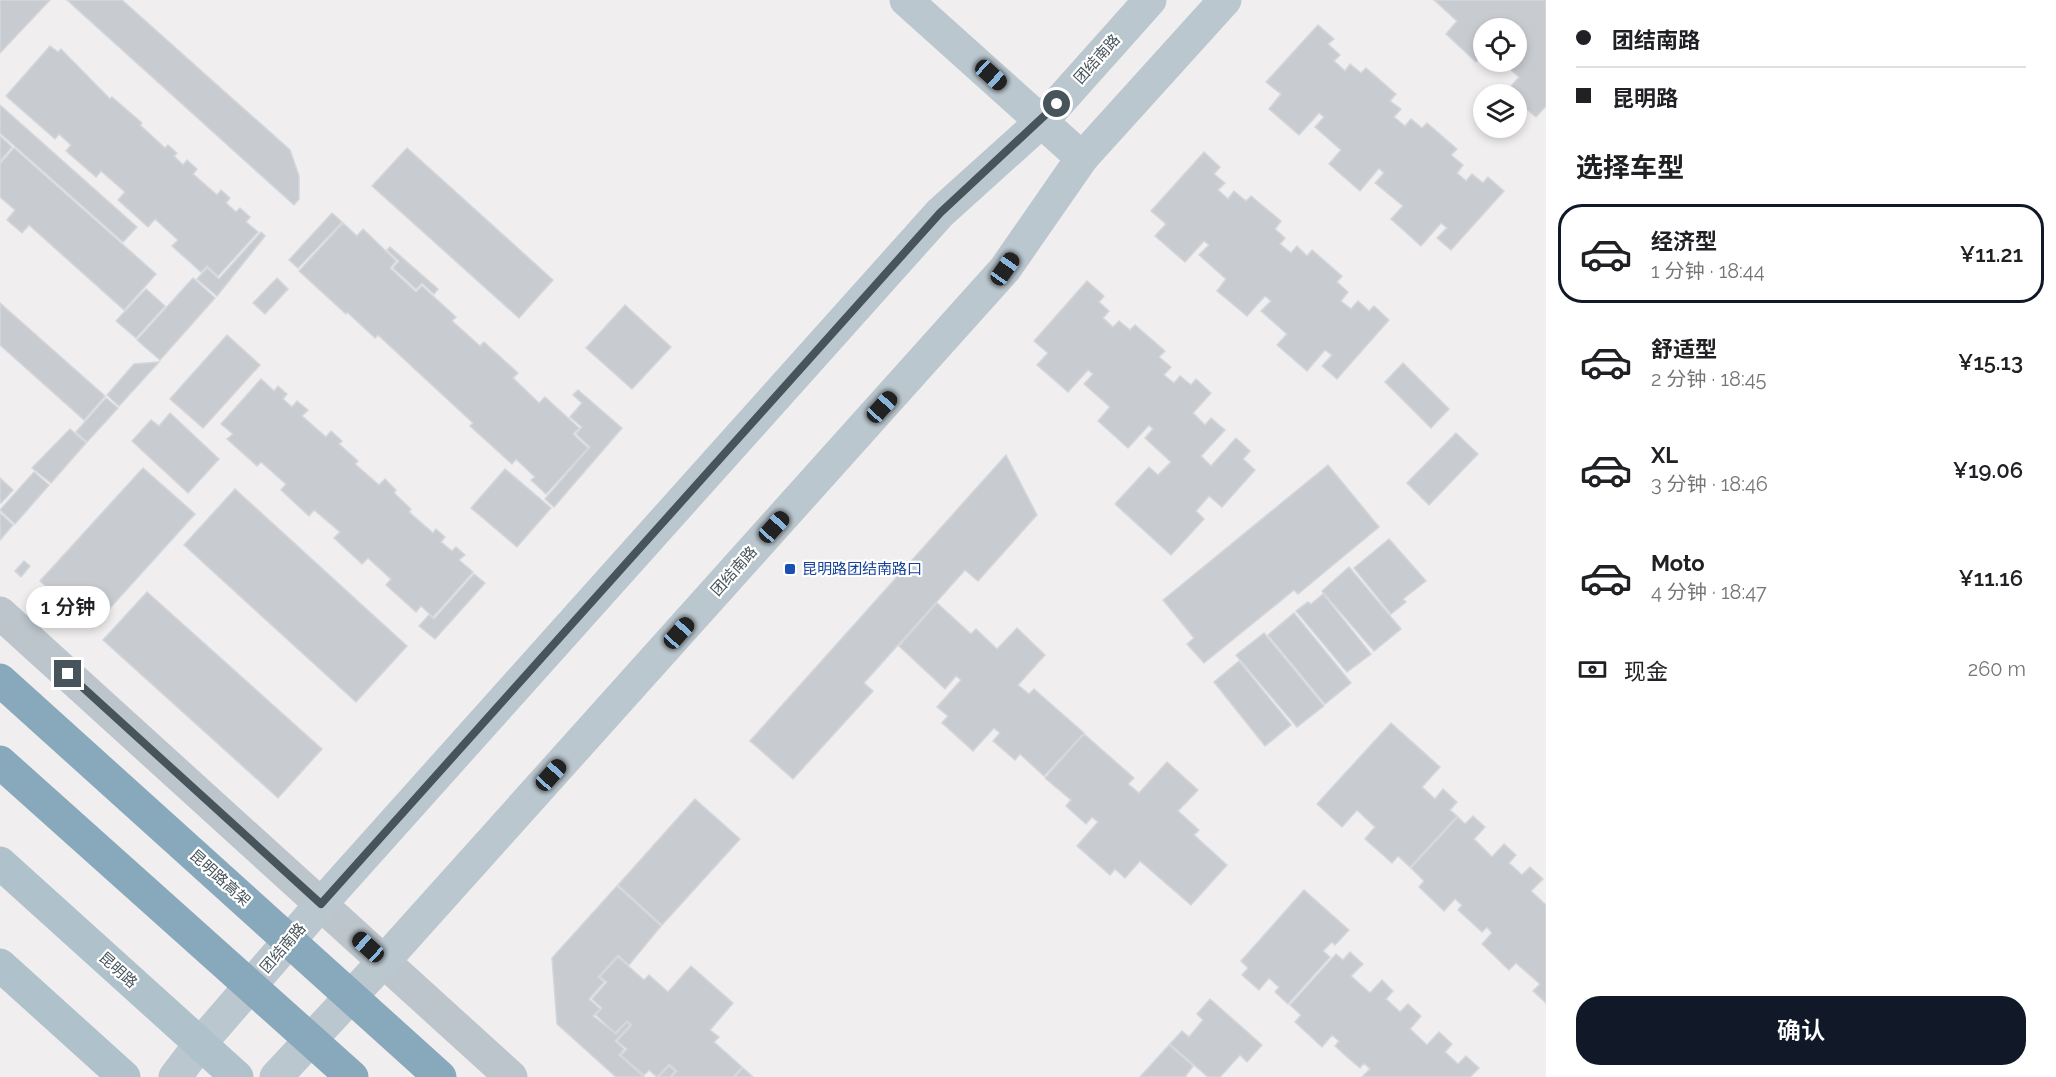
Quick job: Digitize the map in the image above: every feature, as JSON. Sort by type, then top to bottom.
[{"type":"highway","name":"昆明路高架","points":[[0,680],[440,1077]]},
{"type":"highway","points":[[0,762],[352,1077]]},
{"type":"main road","points":[[906,0],[1082,158]]},
{"type":"main road","name":"团结南路","points":[[175,1077],[200,1044],[321,904],[940,213],[1042,121],[1150,0]]},
{"type":"main road","name":"团结南路","points":[[276,1077],[384,961],[1005,269],[1082,158],[1225,0]]},
{"type":"main road","name":"昆明路","points":[[0,863],[237,1077]]},
{"type":"main road","points":[[0,965],[124,1077]]},
{"type":"street","points":[[0,613],[511,1077]]},
{"type":"building","points":[[0,0],[50,0],[0,53]]},
{"type":"building","points":[[67,0],[122,0],[290,150],[299,176],[299,199],[294,205]]},
{"type":"building","points":[[1434,0],[1546,0],[1546,106],[1536,117],[1527,109],[1527,84],[1513,84],[1519,77],[1513,72],[1527,72],[1527,18],[1473,18],[1473,59],[1446,34],[1457,21]]},
{"type":"building","points":[[1318,25],[1334,39],[1328,44],[1340,55],[1334,61],[1345,71],[1350,64],[1361,73],[1366,68],[1396,94],[1390,101],[1401,109],[1394,117],[1405,126],[1411,119],[1422,128],[1427,123],[1457,149],[1451,155],[1463,165],[1457,173],[1466,181],[1472,174],[1483,183],[1488,177],[1504,191],[1451,250],[1437,238],[1447,228],[1441,223],[1421,246],[1391,219],[1403,206],[1375,183],[1384,173],[1379,168],[1360,191],[1329,164],[1341,150],[1315,127],[1324,117],[1319,113],[1299,135],[1269,109],[1281,94],[1266,82]]},
{"type":"building","points":[[50,46],[58,52],[61,49],[110,99],[112,97],[142,123],[140,125],[165,148],[168,145],[177,153],[174,156],[183,165],[187,160],[197,169],[193,174],[217,195],[221,190],[230,198],[226,203],[236,212],[240,208],[250,217],[246,222],[258,232],[218,276],[207,266],[201,272],[172,246],[178,240],[155,219],[148,227],[118,200],[125,192],[101,171],[96,177],[66,151],[71,145],[59,134],[55,139],[6,96]]},
{"type":"building","points":[[0,105],[137,227],[123,242],[0,133]]},
{"type":"building","points":[[0,136],[12,147],[0,161]]},
{"type":"building","points":[[14,148],[156,274],[124,310],[29,225],[22,233],[7,220],[15,210],[0,197],[0,164]]},
{"type":"building","points":[[407,148],[553,280],[519,318],[372,186]]},
{"type":"building","points":[[1204,152],[1220,167],[1214,174],[1225,183],[1218,190],[1228,199],[1234,191],[1246,201],[1251,196],[1281,221],[1275,229],[1285,238],[1280,244],[1291,253],[1297,246],[1307,256],[1312,250],[1342,276],[1337,282],[1348,292],[1341,301],[1351,309],[1358,301],[1369,311],[1374,306],[1389,320],[1337,379],[1322,366],[1332,355],[1325,350],[1307,371],[1277,345],[1287,334],[1261,311],[1271,301],[1265,296],[1247,316],[1217,291],[1226,279],[1199,255],[1209,245],[1204,241],[1185,262],[1155,236],[1166,224],[1151,211]]},
{"type":"building","points":[[332,213],[342,222],[298,268],[289,260]]},
{"type":"building","points":[[343,223],[357,236],[363,229],[396,261],[390,268],[416,292],[422,286],[456,317],[452,321],[480,346],[484,342],[518,373],[513,378],[539,403],[545,397],[579,428],[573,434],[588,448],[546,494],[531,480],[535,477],[516,459],[512,464],[470,426],[473,423],[378,335],[375,338],[299,271]]},
{"type":"building","points":[[261,232],[265,236],[217,296],[197,279],[207,268],[219,279]]},
{"type":"building","points":[[390,247],[438,289],[434,294],[422,283],[416,289],[393,268],[399,261],[387,250]]},
{"type":"building","points":[[193,278],[215,298],[160,360],[137,340]]},
{"type":"building","points":[[277,278],[288,289],[265,314],[253,303]]},
{"type":"building","points":[[1087,281],[1104,296],[1099,302],[1109,311],[1103,318],[1113,327],[1119,321],[1130,330],[1135,325],[1165,351],[1159,357],[1171,367],[1164,375],[1174,383],[1180,376],[1191,385],[1196,379],[1211,393],[1193,413],[1205,425],[1211,418],[1225,430],[1201,456],[1211,466],[1236,438],[1250,451],[1243,459],[1255,470],[1222,507],[1209,496],[1196,511],[1204,519],[1171,555],[1115,504],[1149,467],[1158,475],[1171,462],[1145,438],[1153,429],[1149,425],[1128,448],[1098,421],[1110,407],[1084,384],[1093,374],[1088,370],[1068,392],[1037,365],[1048,353],[1034,341]]},
{"type":"building","points":[[146,289],[165,306],[136,338],[116,321]]},
{"type":"building","points":[[0,303],[105,396],[84,420],[0,345]]},
{"type":"building","points":[[625,305],[671,347],[632,389],[586,348]]},
{"type":"building","points":[[227,335],[260,365],[203,428],[170,399]]},
{"type":"building","points":[[159,362],[119,406],[107,395],[134,364]]},
{"type":"building","points":[[1403,363],[1449,409],[1431,428],[1385,382]]},
{"type":"building","points":[[261,379],[274,391],[278,386],[287,394],[283,399],[292,407],[297,401],[308,410],[302,416],[326,437],[331,431],[342,441],[339,444],[358,461],[355,464],[379,485],[385,479],[396,490],[394,493],[411,509],[409,512],[433,533],[436,529],[445,537],[441,542],[452,551],[456,547],[465,555],[459,560],[473,572],[433,617],[421,606],[416,612],[386,585],[391,579],[368,558],[362,564],[334,538],[340,532],[314,510],[309,516],[281,490],[286,484],[261,462],[257,466],[227,439],[233,434],[221,424]]},
{"type":"building","points":[[578,390],[622,428],[554,507],[545,499],[590,447],[576,434],[582,427],[570,417],[582,403],[573,395]]},
{"type":"building","points":[[106,398],[118,408],[87,442],[76,432]]},
{"type":"building","points":[[170,413],[219,459],[188,493],[132,441],[151,420],[159,426]]},
{"type":"building","points":[[70,429],[86,443],[51,483],[32,468]]},
{"type":"building","points":[[1456,433],[1478,454],[1429,505],[1407,483]]},
{"type":"building","points":[[1006,455],[1037,515],[978,581],[965,570],[864,683],[873,691],[793,779],[750,741]]},
{"type":"building","points":[[1328,465],[1379,527],[1298,594],[1294,590],[1204,663],[1187,644],[1194,638],[1163,600]]},
{"type":"building","points":[[143,468],[195,514],[92,628],[40,581]]},
{"type":"building","points":[[505,469],[551,508],[517,547],[471,508]]},
{"type":"building","points":[[34,472],[49,485],[15,524],[0,510]]},
{"type":"building","points":[[0,478],[13,490],[1,503],[0,502]]},
{"type":"building","points":[[235,489],[407,646],[356,702],[184,545]]},
{"type":"building","points":[[0,513],[13,525],[0,540]]},
{"type":"building","points":[[1389,539],[1426,581],[1403,599],[1406,602],[1391,614],[1354,568]]},
{"type":"building","points":[[24,561],[30,566],[21,577],[15,571]]},
{"type":"building","points":[[1349,567],[1401,629],[1374,651],[1322,591]]},
{"type":"building","points":[[474,574],[485,583],[435,639],[419,626],[429,615],[434,619]]},
{"type":"building","points":[[147,592],[322,749],[278,798],[103,640]]},
{"type":"building","points":[[1323,594],[1371,654],[1347,672],[1296,611],[1308,602],[1311,604]]},
{"type":"building","points":[[937,603],[971,634],[976,629],[997,649],[1017,628],[1045,655],[1018,685],[1029,694],[1034,689],[1084,733],[1044,776],[1020,754],[1015,760],[993,741],[1000,733],[994,728],[973,751],[942,723],[948,716],[937,707],[961,680],[956,676],[945,689],[899,646]]},
{"type":"building","points":[[1294,613],[1351,683],[1325,704],[1268,635]]},
{"type":"building","points":[[1264,633],[1324,706],[1297,727],[1236,655]]},
{"type":"building","points":[[1239,661],[1291,725],[1265,746],[1214,682]]},
{"type":"building","points":[[1391,723],[1440,767],[1422,787],[1435,799],[1443,789],[1457,802],[1450,810],[1457,816],[1410,867],[1398,856],[1392,863],[1365,839],[1375,827],[1357,810],[1342,827],[1317,804]]},
{"type":"building","points":[[1084,734],[1134,778],[1128,784],[1139,793],[1167,762],[1198,790],[1178,811],[1199,830],[1194,835],[1227,865],[1191,905],[1140,861],[1125,878],[1115,869],[1110,875],[1077,846],[1098,822],[1092,817],[1086,824],[1066,806],[1071,800],[1045,778]]},
{"type":"building","points":[[695,799],[740,839],[662,925],[618,885]]},
{"type":"building","points":[[1473,816],[1485,827],[1474,839],[1492,857],[1504,844],[1516,855],[1509,863],[1522,875],[1530,867],[1543,879],[1531,891],[1546,905],[1546,1003],[1533,991],[1540,984],[1516,963],[1509,970],[1482,944],[1492,933],[1487,927],[1482,932],[1458,910],[1462,905],[1455,899],[1444,911],[1419,887],[1424,881],[1411,868],[1458,817],[1465,824]]},
{"type":"building","points":[[617,886],[661,926],[629,965],[618,955],[598,977],[604,982],[589,999],[600,1009],[593,1016],[616,1034],[627,1022],[630,1025],[615,1041],[624,1049],[619,1055],[644,1077],[616,1077],[557,1024],[552,958]]},
{"type":"building","points":[[1304,890],[1349,930],[1335,945],[1332,942],[1323,951],[1330,957],[1288,1004],[1275,992],[1279,987],[1269,978],[1259,990],[1242,975],[1248,968],[1241,961]]},
{"type":"building","points":[[1350,952],[1363,964],[1351,976],[1370,993],[1382,980],[1393,991],[1386,999],[1400,1012],[1408,1004],[1421,1016],[1410,1029],[1427,1045],[1439,1032],[1452,1044],[1445,1052],[1458,1064],[1466,1056],[1479,1068],[1470,1077],[1362,1077],[1370,1069],[1364,1063],[1360,1068],[1347,1057],[1335,1046],[1339,1041],[1332,1035],[1322,1047],[1295,1022],[1301,1015],[1290,1005],[1336,954],[1343,960]]},
{"type":"building","points":[[618,957],[644,980],[649,975],[668,992],[691,966],[733,1003],[710,1030],[719,1037],[714,1042],[742,1067],[733,1077],[672,1077],[677,1071],[669,1064],[657,1077],[649,1070],[644,1075],[621,1055],[627,1049],[617,1041],[632,1025],[627,1021],[615,1033],[596,1015],[602,1008],[592,999],[607,982],[600,977]]},
{"type":"building","points":[[1210,999],[1262,1045],[1247,1062],[1240,1055],[1220,1077],[1208,1077],[1170,1044],[1182,1031],[1189,1037],[1203,1020],[1197,1014]]},
{"type":"building","points":[[1169,1045],[1193,1066],[1185,1077],[1140,1077]]},
{"type":"building","points":[[669,1066],[675,1071],[670,1077],[659,1077]]},
{"type":"building","points":[[743,1068],[753,1077],[735,1077]]},
{"type":"place","name":"昆明路团结南路口","points":[[790,569]]},
{"type":"route","points":[[68,674],[321,904],[940,213],[1042,121],[1057,104]]}]
